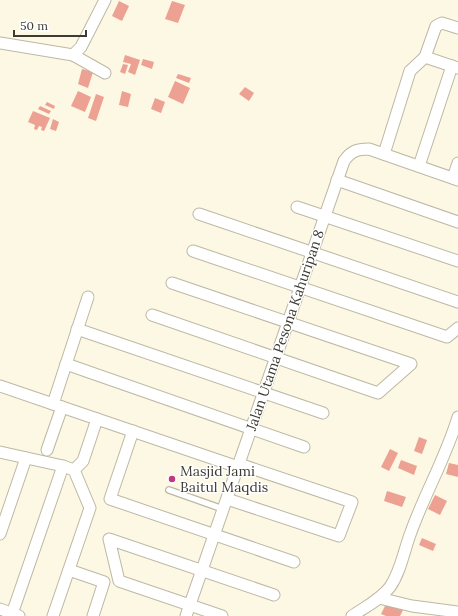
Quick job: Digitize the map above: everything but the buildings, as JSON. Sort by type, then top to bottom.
[{"type":"street","points":[[73,55],[81,47],[105,0]]},
{"type":"street","points":[[384,154],[410,71],[426,57],[438,23],[458,28]]},
{"type":"street","points":[[0,43],[73,55],[105,74]]},
{"type":"street","points":[[418,166],[455,67],[426,57]]},
{"type":"street","name":"Jalan Utama Pesona Kahuripan 8","points":[[188,611],[344,160],[349,153],[358,149],[369,149],[456,179]]},
{"type":"street","points":[[456,179],[458,163]]},
{"type":"street","points":[[337,180],[458,222]]},
{"type":"street","points":[[297,206],[458,261]]},
{"type":"street","points":[[199,214],[458,302]]},
{"type":"street","points":[[193,251],[447,336],[458,328]]},
{"type":"street","points":[[152,315],[378,393],[412,364],[172,283]]},
{"type":"street","points":[[47,450],[66,364],[88,297]]},
{"type":"street","points":[[78,329],[323,413]]},
{"type":"street","points":[[66,364],[304,447]]},
{"type":"street","points":[[0,386],[352,502],[339,536],[225,504]]},
{"type":"street","points":[[352,616],[379,598],[392,584],[399,568],[410,533],[455,439],[458,417]]},
{"type":"street","points":[[74,470],[83,461],[97,419]]},
{"type":"street","points":[[133,431],[110,499],[294,562]]},
{"type":"street","points":[[0,452],[63,466],[74,470],[90,508],[53,616]]},
{"type":"street","points":[[0,534],[26,458]]},
{"type":"street","points":[[0,609],[16,615],[63,466]]},
{"type":"street","points":[[222,616],[188,611],[119,581],[109,539],[274,595]]},
{"type":"street","points":[[69,570],[104,582],[93,616]]},
{"type":"street","points":[[379,598],[412,606],[458,612]]},
{"type":"lane","points":[[169,490],[225,504]]},
{"type":"place","name":"Masjid Jami Baitul Maqdis","points":[[172,479]]}]
